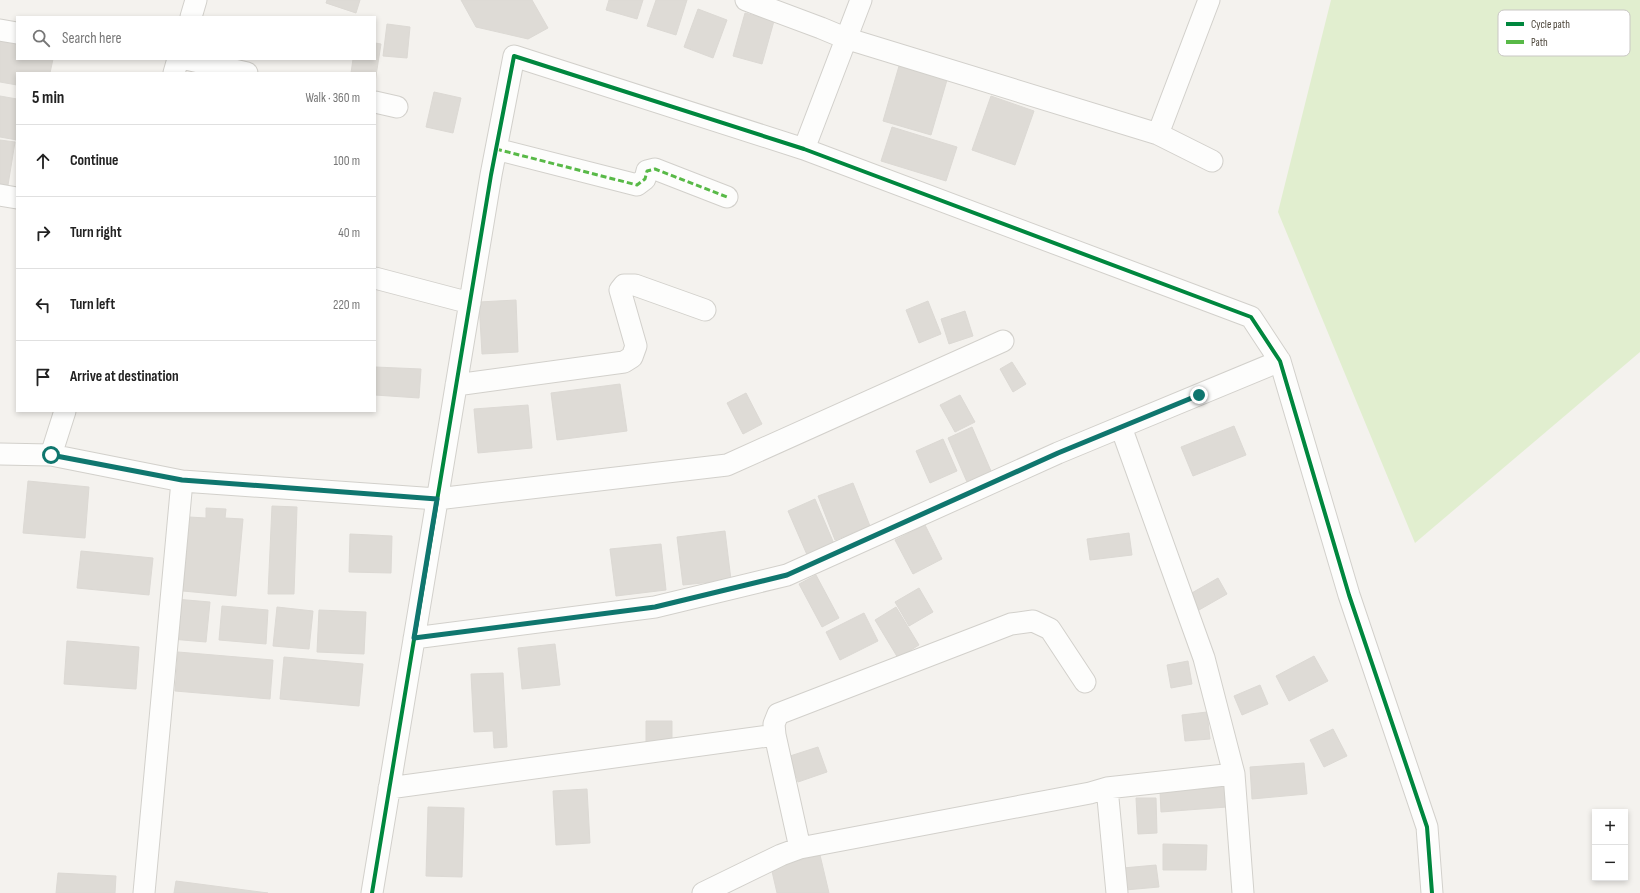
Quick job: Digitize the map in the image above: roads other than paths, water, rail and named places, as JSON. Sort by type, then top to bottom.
[{"type":"street","points":[[191,16],[196,0]]},
{"type":"street","points":[[746,0],[845,38],[1158,134],[1212,161]]},
{"type":"street","points":[[804,149],[845,38],[861,0]]},
{"type":"street","points":[[1158,134],[1209,0]]},
{"type":"street","points":[[0,30],[16,33]]},
{"type":"street","points":[[372,893],[496,149],[514,56],[804,149],[1251,317],[1280,361],[1349,595],[1427,827],[1432,893]]},
{"type":"street","points":[[174,72],[178,60]]},
{"type":"street","points":[[190,60],[243,72]]},
{"type":"street","points":[[376,102],[397,107]]},
{"type":"street","points":[[496,149],[637,185],[645,179],[647,171],[655,168],[727,197]]},
{"type":"street","points":[[0,195],[16,198]]},
{"type":"street","points":[[376,278],[470,303]]},
{"type":"street","points":[[456,385],[624,362],[632,357],[636,346],[620,290],[624,285],[635,285],[705,310]]},
{"type":"street","points":[[0,454],[51,455],[182,480],[437,499],[727,464],[1003,341]]},
{"type":"street","points":[[414,638],[655,607],[787,575],[1058,453],[1280,361]]},
{"type":"street","points":[[51,455],[64,412]]},
{"type":"street","points":[[1121,427],[1204,658],[1234,774],[1243,893]]},
{"type":"street","points":[[144,893],[182,480]]},
{"type":"street","points":[[800,848],[775,735],[774,724],[778,714],[1011,624],[1033,621],[1050,629],[1085,682]]},
{"type":"street","points":[[389,788],[775,735]]},
{"type":"street","points":[[703,893],[781,855],[800,848],[1107,788],[1234,774]]},
{"type":"street","points":[[1107,788],[1117,893]]}]
